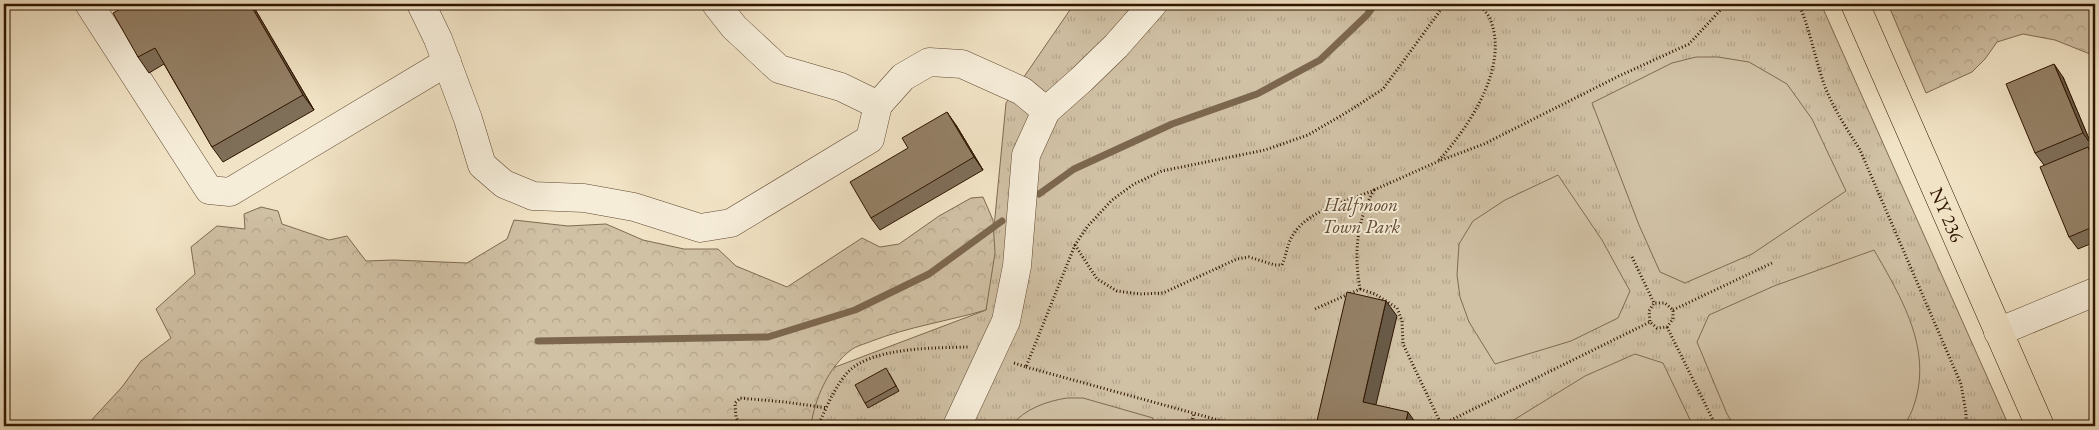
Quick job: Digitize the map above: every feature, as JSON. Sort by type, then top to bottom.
[{"type":"main road","name":"NY 236","points":[[1855,4],[2040,426]]},
{"type":"street","points":[[89,4],[209,190],[230,192],[447,62]]},
{"type":"street","points":[[421,4],[447,62],[468,119],[482,165],[504,184],[533,196],[584,198],[634,207],[700,228],[731,223],[870,139],[878,105],[903,77],[929,62],[962,64],[1022,91],[1046,110]]},
{"type":"street","points":[[716,4],[734,27],[779,69],[841,87],[878,105]]},
{"type":"street","points":[[957,426],[1006,321],[1017,266],[1026,154],[1046,110],[1116,46],[1153,4]]},
{"type":"street","points":[[1998,332],[2095,292]]},
{"type":"path","points":[[1026,367],[1076,245],[1087,227],[1112,200],[1134,184],[1162,171],[1265,150],[1308,135],[1349,111],[1383,89],[1445,4]]},
{"type":"path","points":[[1439,161],[1453,146],[1477,109],[1487,88],[1493,66],[1495,39],[1490,19],[1479,4]]},
{"type":"path","points":[[1076,245],[1097,279],[1117,291],[1140,294],[1163,293],[1237,259],[1249,257],[1275,265],[1282,265],[1287,245],[1295,231],[1322,211],[1484,144],[1619,76],[1689,44],[1726,4]]},
{"type":"path","points":[[1799,4],[1822,80],[1840,117],[1860,150],[1961,384],[1966,413],[1966,426]]},
{"type":"path","points":[[1360,289],[1356,265],[1357,241],[1361,217],[1374,190]]},
{"type":"path","points":[[1632,258],[1654,303]]},
{"type":"path","points":[[1674,310],[1772,263]]},
{"type":"path","points":[[1315,309],[1360,289],[1375,294],[1397,308],[1402,322],[1404,344],[1442,426],[1650,322]]},
{"type":"path","points":[[1654,303],[1665,303],[1674,310]]},
{"type":"path","points":[[1654,303],[1650,311],[1650,322],[1657,328],[1668,327]]},
{"type":"path","points":[[1668,327],[1673,319],[1674,310]]},
{"type":"path","points":[[1668,327],[1716,426]]},
{"type":"path","points":[[818,426],[849,371],[872,357],[899,351],[969,347],[1026,367],[1240,426]]},
{"type":"path","points":[[740,426],[736,417],[735,403],[740,398],[827,408]]},
{"type":"path","points":[[1191,426],[1194,414]]},
{"type":"green space","name":"Halfmoon Town Park","points":[[1074,4],[1821,4],[2009,426],[713,426],[814,375],[986,310],[1006,103]]},
{"type":"green space","points":[[1888,4],[2095,4],[2095,56],[2055,40],[2023,34],[1997,42],[1985,59],[1972,72],[1926,93]]},
{"type":"green space","points":[[1696,57],[1718,57],[1749,62],[1787,84],[1812,119],[1846,191],[1752,254],[1685,283],[1660,272],[1639,225],[1592,103],[1672,63]]},
{"type":"green space","points":[[1558,175],[1602,240],[1630,291],[1618,318],[1571,341],[1495,364],[1469,322],[1460,297],[1457,275],[1459,244],[1473,221],[1505,200]]},
{"type":"green space","points":[[983,197],[993,220],[995,253],[986,310],[900,332],[853,349],[843,357],[829,374],[815,405],[811,426],[86,426],[122,387],[141,361],[171,338],[156,309],[195,274],[191,247],[217,226],[245,229],[244,214],[261,207],[278,211],[282,224],[329,240],[347,236],[366,261],[393,260],[467,263],[507,239],[514,220],[568,226],[606,224],[643,240],[684,249],[718,249],[736,266],[787,287],[862,238],[880,247],[899,244],[939,216],[971,198]]},
{"type":"green space","points":[[1874,250],[1904,305],[1917,344],[1920,364],[1919,384],[1913,408],[1904,426],[1735,426],[1727,414],[1697,342],[1709,315],[1774,286]]},
{"type":"green space","points":[[1635,354],[1663,363],[1693,426],[1504,426],[1585,376]]},
{"type":"green space","points":[[1067,398],[1083,398],[1153,418],[1153,426],[1011,426],[1029,410],[1052,401]]},
{"type":"building","points":[[125,4],[250,4],[303,95],[212,147],[155,48],[138,57],[113,13],[126,6]]},
{"type":"building","points":[[2054,64],[2083,133],[2035,153],[2006,84]]},
{"type":"building","points":[[947,112],[974,157],[871,218],[850,182],[908,148],[902,138]]},
{"type":"building","points":[[2088,147],[2095,165],[2095,226],[2069,237],[2040,167]]},
{"type":"building","points":[[1347,292],[1386,301],[1363,402],[1408,412],[1405,426],[1316,425]]},
{"type":"building","points":[[886,368],[896,386],[865,403],[855,385]]},
{"type":"waterway","points":[[1039,194],[1074,169],[1172,124],[1257,94],[1320,60],[1367,15],[1375,4]]},
{"type":"waterway","points":[[538,341],[768,337],[855,310],[929,274],[1002,221]]}]
